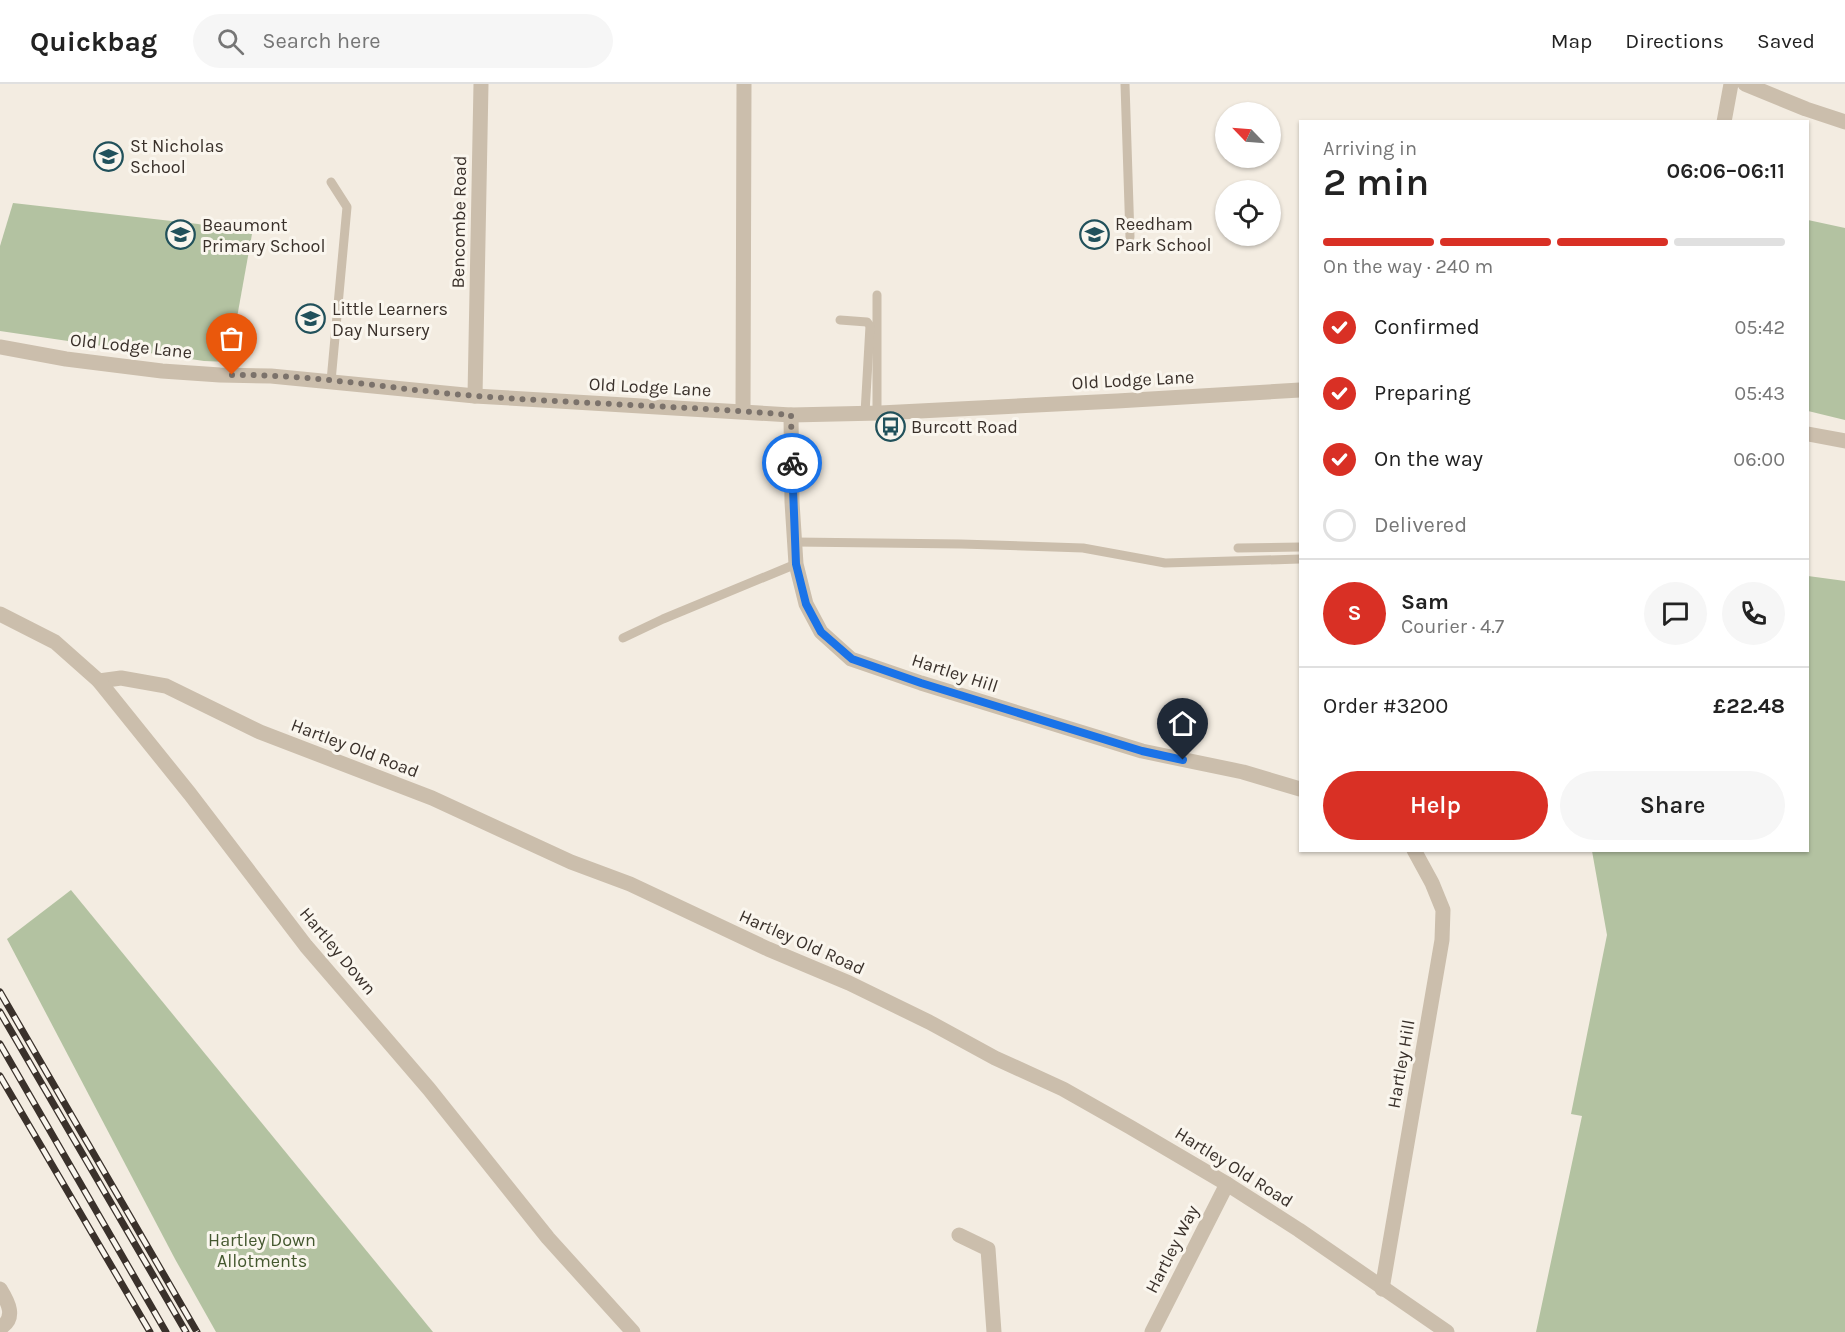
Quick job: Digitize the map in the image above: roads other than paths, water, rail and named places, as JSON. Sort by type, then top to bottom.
[{"type":"street","name":"Bencombe Road","points":[[475,396],[482,84]]},
{"type":"street","points":[[743,411],[744,84]]},
{"type":"street","points":[[1724,120],[1731,84]]},
{"type":"street","points":[[1745,84],[1845,122]]},
{"type":"street","name":"Old Lodge Lane","points":[[0,347],[66,359],[162,371],[258,375],[475,396],[791,415],[1117,401],[1299,390]]},
{"type":"street","name":"Hartley Hill","points":[[791,415],[796,564],[806,604],[821,632],[852,659],[921,683],[1142,751],[1243,772],[1299,789]]},
{"type":"street","points":[[1809,434],[1845,441]]},
{"type":"street","name":"Hartley Down","points":[[0,614],[55,642],[99,681],[306,946],[429,1089],[548,1238],[633,1332]]},
{"type":"street","name":"Hartley Old Road","points":[[99,681],[121,678],[166,686],[260,732],[432,798],[849,983],[929,1022],[995,1058],[1063,1089],[1227,1184],[1299,1230],[1447,1332]]},
{"type":"street","name":"Hartley Hill","points":[[1382,1289],[1442,940],[1443,910],[1415,852]]},
{"type":"street","name":"Hartley Way","points":[[1152,1332],[1227,1184]]},
{"type":"street","points":[[959,1235],[988,1249],[994,1332]]},
{"type":"street","points":[[0,1289],[10,1307],[10,1317],[0,1328]]},
{"type":"lane","points":[[1125,84],[1131,237]]},
{"type":"lane","points":[[331,182],[347,207],[331,381]]},
{"type":"lane","points":[[871,413],[877,295]]},
{"type":"lane","points":[[840,320],[867,322],[870,326],[871,413]]},
{"type":"lane","points":[[795,542],[1083,548],[1165,563],[1299,559]]},
{"type":"lane","points":[[1238,548],[1299,547]]},
{"type":"lane","points":[[623,638],[796,564]]},
{"type":"railway","points":[[0,992],[197,1332]]},
{"type":"railway","points":[[0,1012],[186,1332]]},
{"type":"railway","points":[[0,1044],[166,1332]]},
{"type":"railway","points":[[0,1076],[150,1332]]},
{"type":"place","name":"St Nicholas School","points":[[109,156]]},
{"type":"place","name":"Reedham Park School","points":[[1094,234]]},
{"type":"place","name":"Beaumont Primary School","points":[[181,235]]},
{"type":"place","name":"Little Learners Day Nursery","points":[[311,319]]},
{"type":"place","name":"Burcott Road","points":[[890,427]]},
{"type":"park label","name":"Hartley Down Allotments","points":[[262,1250]]}]
